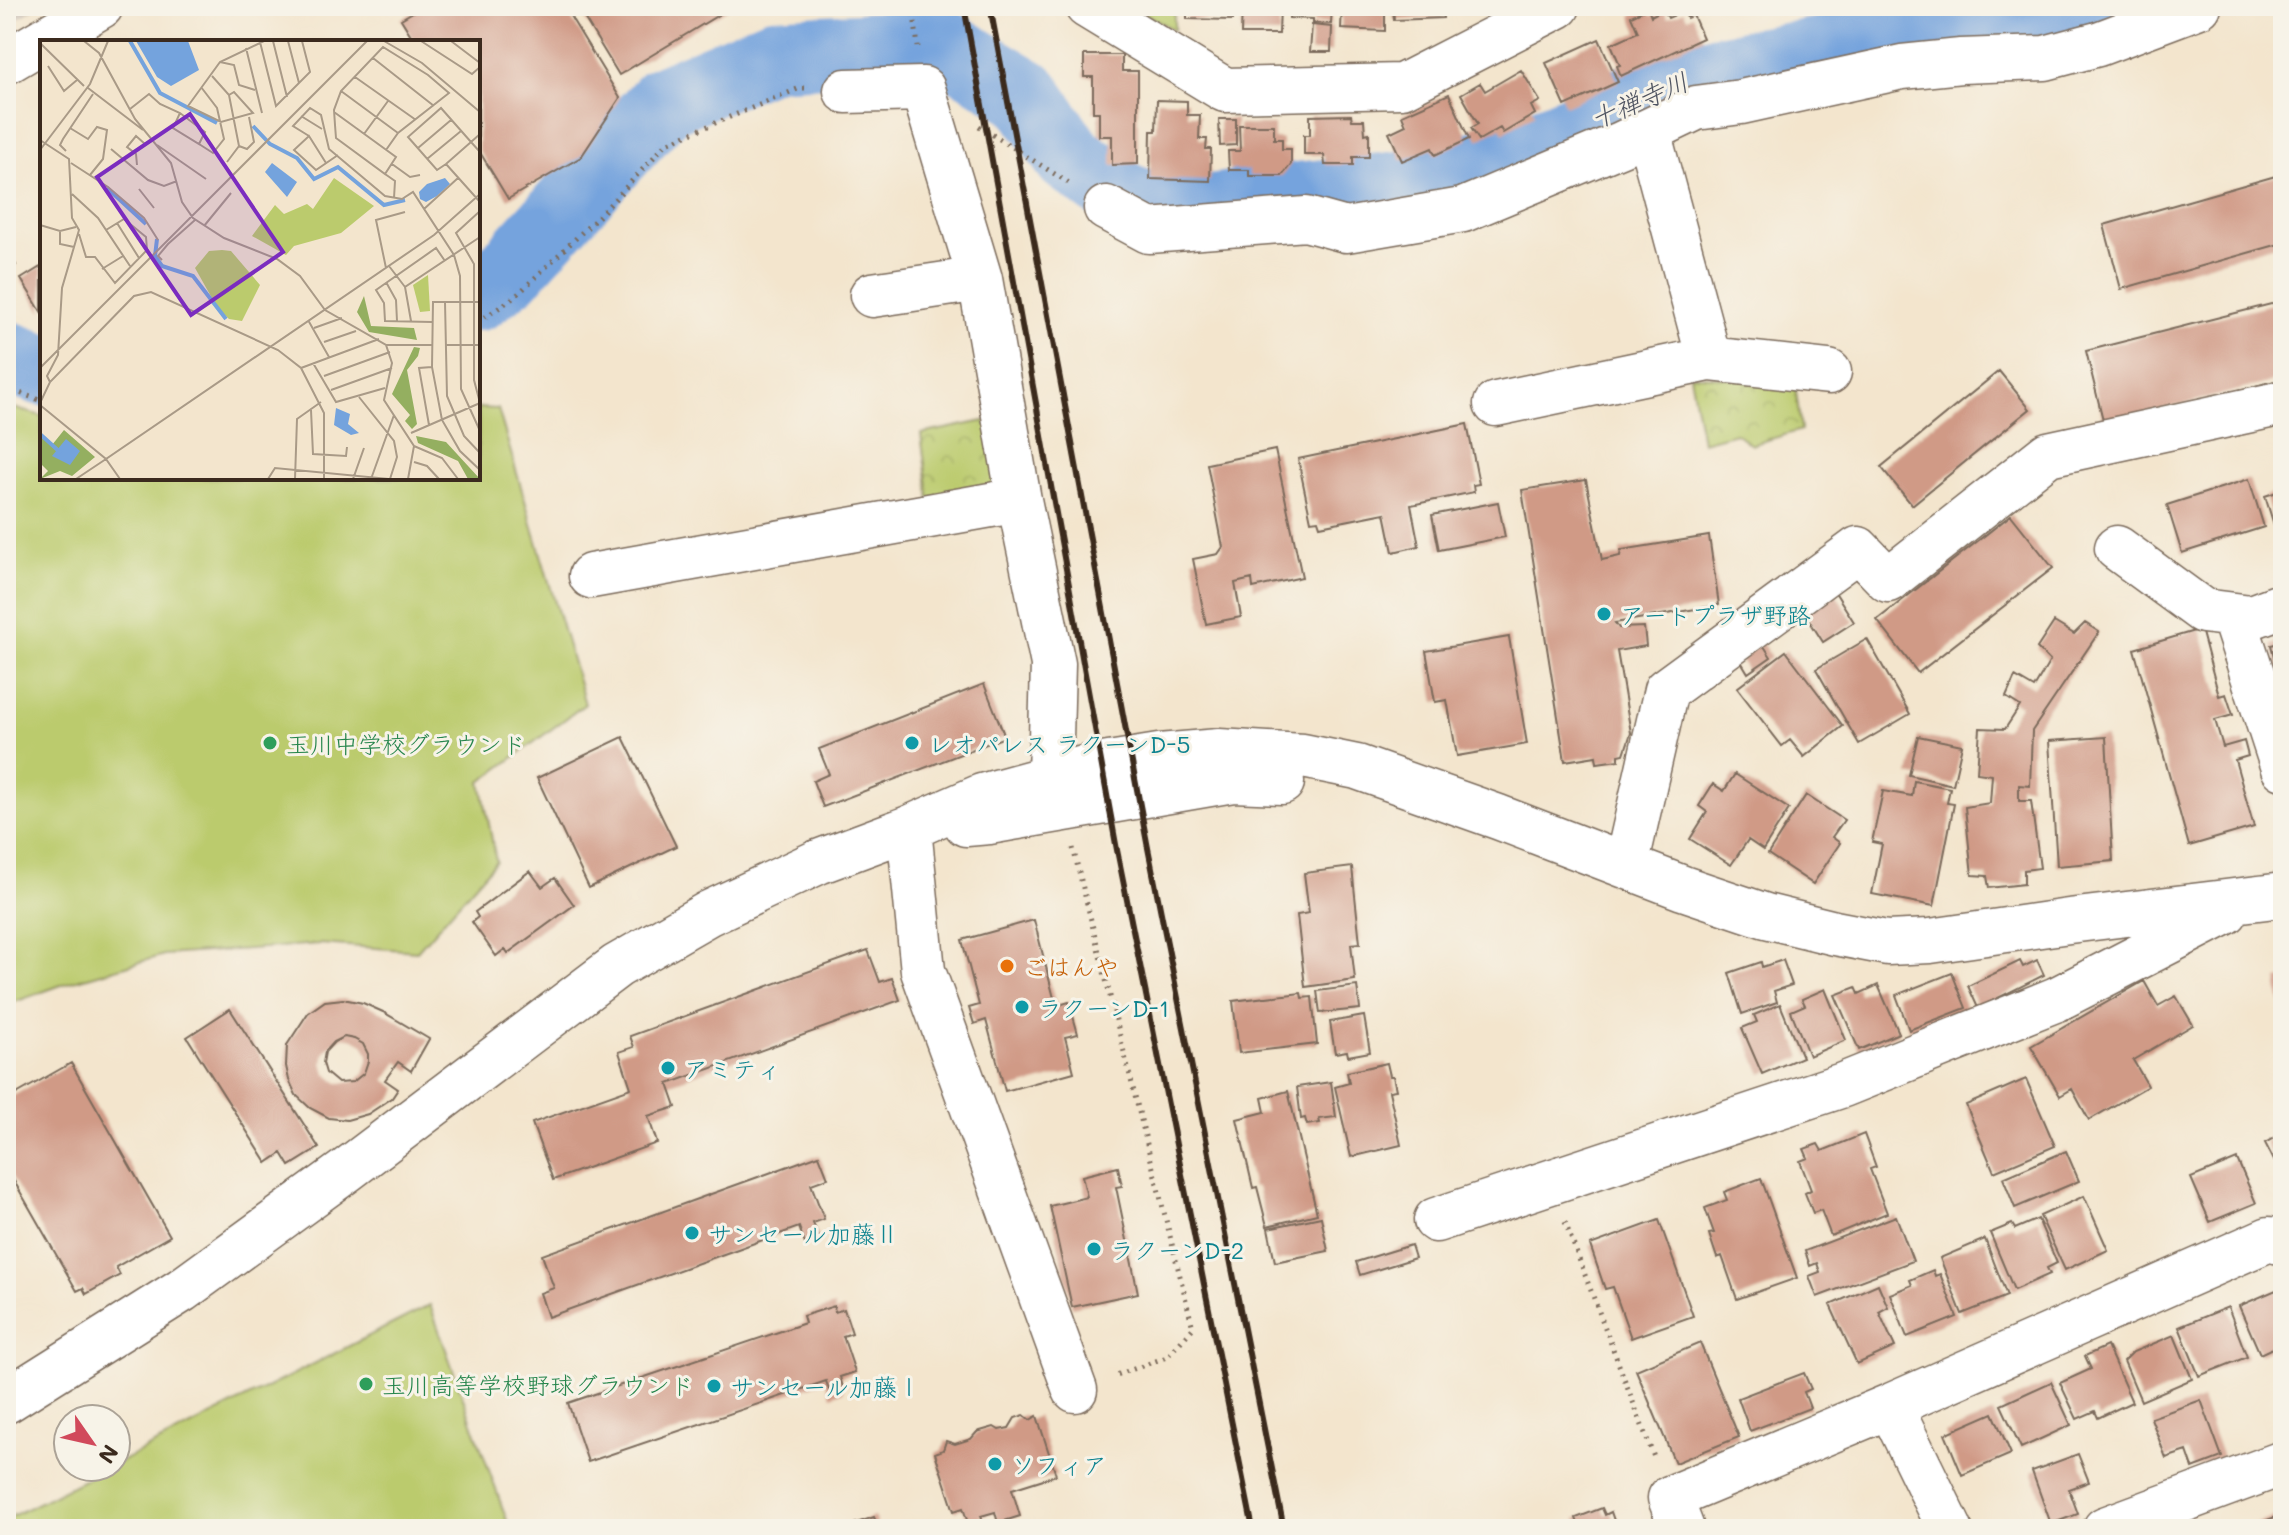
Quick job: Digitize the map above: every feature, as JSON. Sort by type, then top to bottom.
[{"type":"street","points":[[43,40],[101,6]]},
{"type":"street","points":[[1087,6],[1225,90],[1402,86],[1558,6]]},
{"type":"street","points":[[1106,208],[1149,231],[1306,219],[1346,230],[1463,210],[1696,108],[1741,102],[1902,67],[2045,58],[2098,44],[2199,6]]},
{"type":"street","points":[[6,62],[40,42]]},
{"type":"street","points":[[846,91],[923,89],[980,279],[1019,500],[1053,664],[1056,793]]},
{"type":"street","points":[[1648,131],[1709,359]]},
{"type":"street","points":[[872,295],[980,279]]},
{"type":"street","points":[[1496,404],[1709,359],[1829,372]]},
{"type":"street","points":[[1626,866],[1666,690],[1858,549],[1888,580],[2048,454],[2283,403]]},
{"type":"street","points":[[591,576],[1019,500]]},
{"type":"street","points":[[2117,548],[2203,611],[2251,617],[2283,605]]},
{"type":"street","points":[[2233,615],[2283,768]]},
{"type":"street","points":[[6,1401],[182,1290],[617,966],[709,913],[818,862],[909,828],[982,796],[1056,793],[1159,756],[1219,751],[1303,756],[1357,767],[1766,916],[1887,943],[1930,941],[2268,897]]},
{"type":"street","points":[[909,828],[923,971],[1075,1390]]},
{"type":"street","points":[[1436,1220],[1843,1085],[2043,1004],[2268,897]]},
{"type":"street","points":[[1676,1514],[1890,1406],[2269,1239],[2283,1243]]},
{"type":"street","points":[[1890,1406],[1950,1529]]},
{"type":"street","points":[[2105,1529],[2283,1463]]},
{"type":"path","points":[[480,321],[516,296],[600,215],[667,143],[800,88],[846,91]]},
{"type":"path","points":[[975,123],[1106,208]]},
{"type":"path","points":[[6,388],[40,400]]},
{"type":"path","points":[[1056,793],[1193,1328],[1167,1357],[1075,1390]]},
{"type":"path","points":[[1549,1182],[1676,1514]]},
{"type":"shaded area","points":[[6,6],[39,6],[6,26]]},
{"type":"green space","points":[[1132,6],[1174,6],[1174,30]]},
{"type":"green space","points":[[1690,375],[1795,384],[1801,430],[1751,445],[1736,433],[1702,442]]},
{"type":"green space","name":"玉川中学校グラウンド","points":[[6,406],[40,415],[40,480],[480,480],[480,408],[498,409],[585,704],[481,782],[496,861],[417,951],[320,944],[164,955],[67,983],[6,1005]]},
{"type":"green space","points":[[989,420],[1009,488],[930,502],[921,434]]},
{"type":"green space","name":"玉川高等学校野球グラウンド","points":[[430,1305],[510,1529],[6,1529],[6,1519],[77,1483],[132,1483],[132,1456]]},
{"type":"building","points":[[423,6],[564,6],[620,98],[581,157],[508,199],[480,152],[480,40],[414,40],[401,19]]},
{"type":"building","points":[[577,6],[733,6],[619,75]]},
{"type":"building","points":[[1187,6],[1233,6],[1233,20],[1187,19]]},
{"type":"building","points":[[1242,6],[1280,6],[1279,34],[1241,34]]},
{"type":"building","points":[[1289,6],[1332,6],[1331,24],[1313,23],[1313,19],[1289,18]]},
{"type":"building","points":[[1342,6],[1385,6],[1385,31],[1341,29]]},
{"type":"building","points":[[1393,6],[1442,6],[1443,18],[1394,20]]},
{"type":"building","points":[[1459,6],[1495,6],[1495,11],[1459,13]]},
{"type":"building","points":[[1648,8],[1651,16],[1664,9],[1668,18],[1684,11],[1687,18],[1693,15],[1703,38],[1621,76],[1611,44],[1638,32],[1631,16]]},
{"type":"building","points":[[1312,25],[1332,27],[1331,52],[1310,52]]},
{"type":"building","points":[[1599,39],[1618,82],[1565,106],[1546,63]]},
{"type":"building","points":[[1084,55],[1122,55],[1122,71],[1138,71],[1138,164],[1112,165],[1112,136],[1099,136],[1099,112],[1093,112],[1093,77],[1084,77]]},
{"type":"building","points":[[1521,70],[1540,101],[1531,106],[1535,114],[1503,133],[1500,128],[1479,140],[1471,128],[1478,124],[1461,94],[1480,83],[1485,91]]},
{"type":"building","points":[[1449,94],[1469,139],[1435,155],[1432,148],[1402,161],[1389,133],[1406,125],[1402,115]]},
{"type":"building","points":[[1157,100],[1187,101],[1187,115],[1200,115],[1199,139],[1207,139],[1206,149],[1211,149],[1210,181],[1150,179],[1151,131],[1156,131]]},
{"type":"building","points":[[1351,115],[1352,120],[1364,120],[1365,134],[1369,133],[1369,157],[1353,157],[1353,165],[1325,165],[1324,155],[1304,155],[1304,135],[1310,135],[1310,116]]},
{"type":"building","points":[[1219,119],[1236,119],[1236,145],[1220,146]]},
{"type":"building","points":[[1239,125],[1274,125],[1274,139],[1282,139],[1282,149],[1291,149],[1291,164],[1282,176],[1249,176],[1249,170],[1229,170],[1228,151],[1240,151]]},
{"type":"building","points":[[2279,175],[2283,188],[2283,243],[2121,289],[2104,225]]},
{"type":"building","points":[[6,249],[16,265],[6,272]]},
{"type":"building","points":[[40,267],[40,310],[21,279]]},
{"type":"building","points":[[2283,301],[2283,379],[2104,424],[2086,351]]},
{"type":"building","points":[[1999,371],[2030,409],[1912,505],[1881,467]]},
{"type":"building","points":[[1467,424],[1479,484],[1473,485],[1474,492],[1411,505],[1419,546],[1393,552],[1385,513],[1320,526],[1318,520],[1311,521],[1298,459]]},
{"type":"building","points":[[1275,450],[1302,577],[1253,588],[1252,579],[1235,583],[1241,617],[1206,624],[1193,559],[1218,554],[1223,547],[1207,464]]},
{"type":"building","points":[[2249,479],[2264,527],[2182,553],[2167,505]]},
{"type":"building","name":"アートプラザ野路","points":[[1586,480],[1602,560],[1620,556],[1621,550],[1709,536],[1719,605],[1615,623],[1619,628],[1644,627],[1646,646],[1617,651],[1631,733],[1619,760],[1597,763],[1596,756],[1565,761],[1522,490]]},
{"type":"building","points":[[2283,490],[2283,551],[2282,551],[2265,496]]},
{"type":"building","points":[[1498,502],[1505,537],[1439,550],[1432,515]]},
{"type":"building","points":[[2011,515],[2053,568],[1918,673],[1877,620]]},
{"type":"building","points":[[1835,592],[1854,622],[1823,642],[1804,612]]},
{"type":"building","points":[[2054,622],[2074,634],[2085,623],[2099,632],[2032,731],[2030,786],[2019,785],[2019,801],[2031,801],[2040,868],[2024,870],[2024,884],[1989,888],[1987,876],[1972,875],[1965,807],[1990,803],[1992,775],[1977,773],[1980,728],[2005,729],[2020,706],[2006,697],[2015,677],[2034,688],[2050,661],[2037,648]]},
{"type":"building","points":[[2201,629],[2219,696],[2226,694],[2233,715],[2215,720],[2223,747],[2244,741],[2248,756],[2235,760],[2254,827],[2189,846],[2134,649]]},
{"type":"building","points":[[1509,637],[1527,744],[1457,756],[1447,700],[1435,702],[1426,651]]},
{"type":"building","points":[[1867,639],[1910,714],[1859,744],[1816,669]]},
{"type":"building","points":[[2283,642],[2283,687],[2282,687],[2271,645]]},
{"type":"building","points":[[1762,643],[1771,657],[1748,673],[1739,658]]},
{"type":"building","points":[[1786,651],[1843,726],[1804,757],[1790,740],[1782,746],[1737,688]]},
{"type":"building","name":"レオパレス ラクーンD-5","points":[[984,684],[1005,737],[823,807],[813,781],[829,774],[819,749]]},
{"type":"building","points":[[1918,736],[1962,745],[1953,785],[1909,775]]},
{"type":"building","points":[[623,737],[676,846],[589,888],[537,778]]},
{"type":"building","points":[[2106,737],[2113,861],[2057,866],[2049,741]]},
{"type":"building","points":[[1735,774],[1789,809],[1763,850],[1748,840],[1731,865],[1690,839],[1707,812],[1699,806],[1713,784],[1724,791]]},
{"type":"building","points":[[1914,781],[1950,788],[1947,803],[1954,804],[1934,906],[1872,894],[1882,844],[1872,842],[1883,791],[1912,796]]},
{"type":"building","points":[[1806,795],[1844,820],[1832,837],[1840,843],[1813,884],[1768,854]]},
{"type":"building","points":[[1352,867],[1360,943],[1351,944],[1355,980],[1305,987],[1297,915],[1309,913],[1304,873]]},
{"type":"building","points":[[530,871],[542,887],[555,878],[574,905],[508,953],[505,949],[496,956],[472,922],[478,917],[475,912]]},
{"type":"building","name":"ラクーンD-1","points":[[1034,920],[1056,1006],[1069,1002],[1078,1034],[1065,1037],[1074,1072],[1005,1091],[986,1020],[974,1024],[969,1008],[979,1005],[962,940]]},
{"type":"building","name":"アミティ","points":[[868,950],[880,982],[892,978],[900,1000],[668,1084],[676,1107],[648,1116],[657,1143],[553,1180],[532,1123],[631,1088],[619,1052],[634,1047],[630,1036]]},
{"type":"building","points":[[1783,960],[1792,985],[1774,991],[1777,1002],[1742,1014],[1729,973],[1761,962],[1762,967]]},
{"type":"building","points":[[2037,960],[2044,975],[1978,1008],[1968,986],[2020,961],[2023,967]]},
{"type":"building","points":[[1952,973],[1966,1008],[1909,1030],[1896,995]]},
{"type":"building","points":[[2283,979],[2283,1005],[2281,1005],[2277,980]]},
{"type":"building","points":[[2144,981],[2158,1006],[2176,996],[2193,1025],[2133,1060],[2148,1086],[2089,1120],[2072,1089],[2060,1096],[2031,1046]]},
{"type":"building","points":[[1878,985],[1899,1033],[1859,1050],[1835,995],[1856,987],[1859,994]]},
{"type":"building","points":[[1357,986],[1360,1009],[1320,1013],[1317,991]]},
{"type":"building","points":[[1825,989],[1846,1040],[1809,1056],[1791,1011],[1805,1005],[1802,999]]},
{"type":"building","points":[[1301,993],[1302,998],[1312,997],[1317,1044],[1239,1053],[1233,1001]]},
{"type":"building","points":[[343,999],[363,1003],[429,1039],[411,1071],[398,1062],[385,1080],[398,1089],[392,1098],[368,1114],[347,1120],[329,1118],[310,1108],[296,1095],[286,1066],[287,1045],[308,1013],[325,1001]],"holes":[[[344,1037],[363,1044],[368,1054],[364,1073],[353,1082],[338,1083],[326,1073],[323,1063],[325,1052]]]},
{"type":"building","points":[[1780,1004],[1802,1057],[1762,1074],[1742,1028],[1757,1022],[1754,1015]]},
{"type":"building","points":[[230,1009],[319,1148],[290,1166],[282,1153],[267,1163],[187,1037]]},
{"type":"building","points":[[1364,1016],[1370,1052],[1348,1056],[1347,1051],[1335,1053],[1330,1022]]},
{"type":"building","points":[[71,1063],[170,1236],[116,1267],[120,1275],[86,1294],[83,1288],[77,1291],[6,1167],[6,1100]]},
{"type":"building","points":[[1387,1063],[1396,1090],[1389,1091],[1401,1145],[1351,1157],[1335,1087],[1349,1083],[1347,1072]]},
{"type":"building","points":[[2026,1079],[2055,1146],[1994,1172],[1966,1105]]},
{"type":"building","points":[[1331,1082],[1336,1117],[1319,1119],[1320,1123],[1307,1125],[1305,1118],[1301,1119],[1297,1087]]},
{"type":"building","points":[[1288,1091],[1317,1214],[1267,1226],[1257,1187],[1253,1188],[1237,1119],[1265,1112],[1262,1098]]},
{"type":"building","points":[[2283,1133],[2283,1178],[2265,1143]]},
{"type":"building","points":[[1864,1134],[1876,1167],[1870,1169],[1887,1213],[1831,1236],[1821,1210],[1813,1213],[1805,1193],[1811,1190],[1800,1161],[1808,1158],[1804,1149],[1818,1144],[1822,1151]]},
{"type":"building","points":[[2066,1151],[2079,1181],[2015,1208],[2003,1178]]},
{"type":"building","name":"サンセール加藤Ⅱ","points":[[819,1155],[828,1178],[811,1184],[824,1219],[813,1223],[819,1239],[805,1244],[799,1227],[548,1317],[540,1293],[554,1288],[542,1255]]},
{"type":"building","points":[[2237,1159],[2256,1203],[2210,1222],[2191,1178]]},
{"type":"building","name":"ラクーンD-2","points":[[1118,1167],[1122,1186],[1116,1187],[1138,1293],[1072,1307],[1050,1206],[1087,1197],[1082,1176]]},
{"type":"building","points":[[1761,1178],[1797,1278],[1737,1299],[1722,1256],[1717,1258],[1709,1234],[1714,1233],[1705,1208],[1727,1200],[1724,1192]]},
{"type":"building","points":[[2084,1196],[2108,1250],[2065,1270],[2040,1216]]},
{"type":"building","points":[[1896,1216],[1913,1261],[1817,1297],[1809,1276],[1820,1272],[1817,1263],[1810,1266],[1805,1251]]},
{"type":"building","points":[[1321,1217],[1328,1251],[1275,1262],[1268,1228]]},
{"type":"building","points":[[2038,1219],[2057,1263],[2047,1268],[2050,1274],[2014,1290],[1990,1233],[2012,1224],[2015,1229]]},
{"type":"building","points":[[1659,1220],[1693,1316],[1631,1338],[1613,1287],[1605,1289],[1590,1245]]},
{"type":"building","points":[[1985,1239],[2007,1296],[1962,1314],[1940,1258]]},
{"type":"building","points":[[1411,1245],[1415,1258],[1360,1275],[1356,1262]]},
{"type":"building","points":[[1933,1270],[1935,1276],[1940,1274],[1957,1317],[1907,1337],[1890,1294],[1912,1285],[1910,1280]]},
{"type":"building","points":[[1878,1284],[1888,1307],[1879,1312],[1895,1347],[1857,1364],[1830,1305]]},
{"type":"building","points":[[2276,1290],[2283,1306],[2283,1343],[2260,1354],[2239,1306]]},
{"type":"building","name":"サンセール加藤Ⅰ","points":[[834,1306],[835,1312],[844,1309],[852,1333],[843,1336],[855,1372],[840,1377],[844,1391],[831,1396],[826,1381],[588,1462],[568,1403],[805,1323],[803,1316]]},
{"type":"building","points":[[2228,1307],[2247,1357],[2199,1376],[2179,1327]]},
{"type":"building","points":[[2174,1335],[2192,1379],[2141,1401],[2124,1361],[2133,1352]]},
{"type":"building","points":[[1700,1343],[1739,1437],[1675,1463],[1636,1370]]},
{"type":"building","points":[[2107,1346],[2132,1402],[2098,1418],[2095,1411],[2077,1419],[2060,1383],[2091,1369],[2085,1356]]},
{"type":"building","points":[[1804,1373],[1811,1389],[1804,1392],[1810,1408],[1750,1431],[1738,1398]]},
{"type":"building","points":[[2051,1382],[2071,1425],[2021,1448],[2001,1405]]},
{"type":"building","points":[[2201,1400],[2222,1457],[2193,1468],[2187,1451],[2166,1458],[2151,1418]]},
{"type":"building","points":[[1993,1413],[2011,1454],[1962,1475],[1945,1434]]},
{"type":"building","name":"ソフィア","points":[[1024,1415],[1030,1420],[1037,1416],[1056,1475],[1012,1489],[1020,1516],[998,1523],[995,1512],[981,1516],[984,1526],[970,1529],[963,1508],[954,1511],[935,1453],[943,1450],[946,1441],[955,1444],[971,1439],[977,1432],[994,1427],[999,1430],[1009,1428],[1015,1418]]},
{"type":"building","points":[[2078,1454],[2089,1482],[2069,1489],[2078,1514],[2051,1524],[2032,1471]]},
{"type":"building","points":[[1602,1508],[1605,1515],[1611,1512],[1617,1529],[1572,1529],[1579,1526],[1576,1518]]},
{"type":"building","points":[[874,1517],[879,1529],[850,1529],[848,1526]]},
{"type":"building","points":[[2275,1517],[2279,1529],[2244,1529]]},
{"type":"waterway","name":"十禅寺川","points":[[480,293],[508,272],[664,101],[774,54],[942,44],[1026,94],[1070,158],[1125,198],[1166,215],[1400,187],[1456,175],[1605,116],[1647,90],[1685,77],[1915,36],[2044,26],[2119,6]]},
{"type":"waterway","points":[[6,356],[40,369]]},
{"type":"railway","points":[[964,6],[1117,850],[1253,1529]]},
{"type":"railway","points":[[990,6],[1148,848],[1284,1529]]},
{"type":"place","name":"アートプラザ野路","points":[[1604,614]]},
{"type":"place","name":"玉川中学校グラウンド","points":[[270,743]]},
{"type":"place","name":"レオパレス ラクーンD-5","points":[[912,743]]},
{"type":"place","name":"ごはんや","points":[[1007,966]]},
{"type":"place","name":"ラクーンD-1","points":[[1022,1007]]},
{"type":"place","name":"アミティ","points":[[668,1068]]},
{"type":"place","name":"サンセール加藤Ⅱ","points":[[692,1233]]},
{"type":"place","name":"ラクーンD-2","points":[[1094,1249]]},
{"type":"place","name":"玉川高等学校野球グラウンド","points":[[366,1384]]},
{"type":"place","name":"サンセール加藤Ⅰ","points":[[714,1386]]},
{"type":"place","name":"ソフィア","points":[[995,1464]]}]
